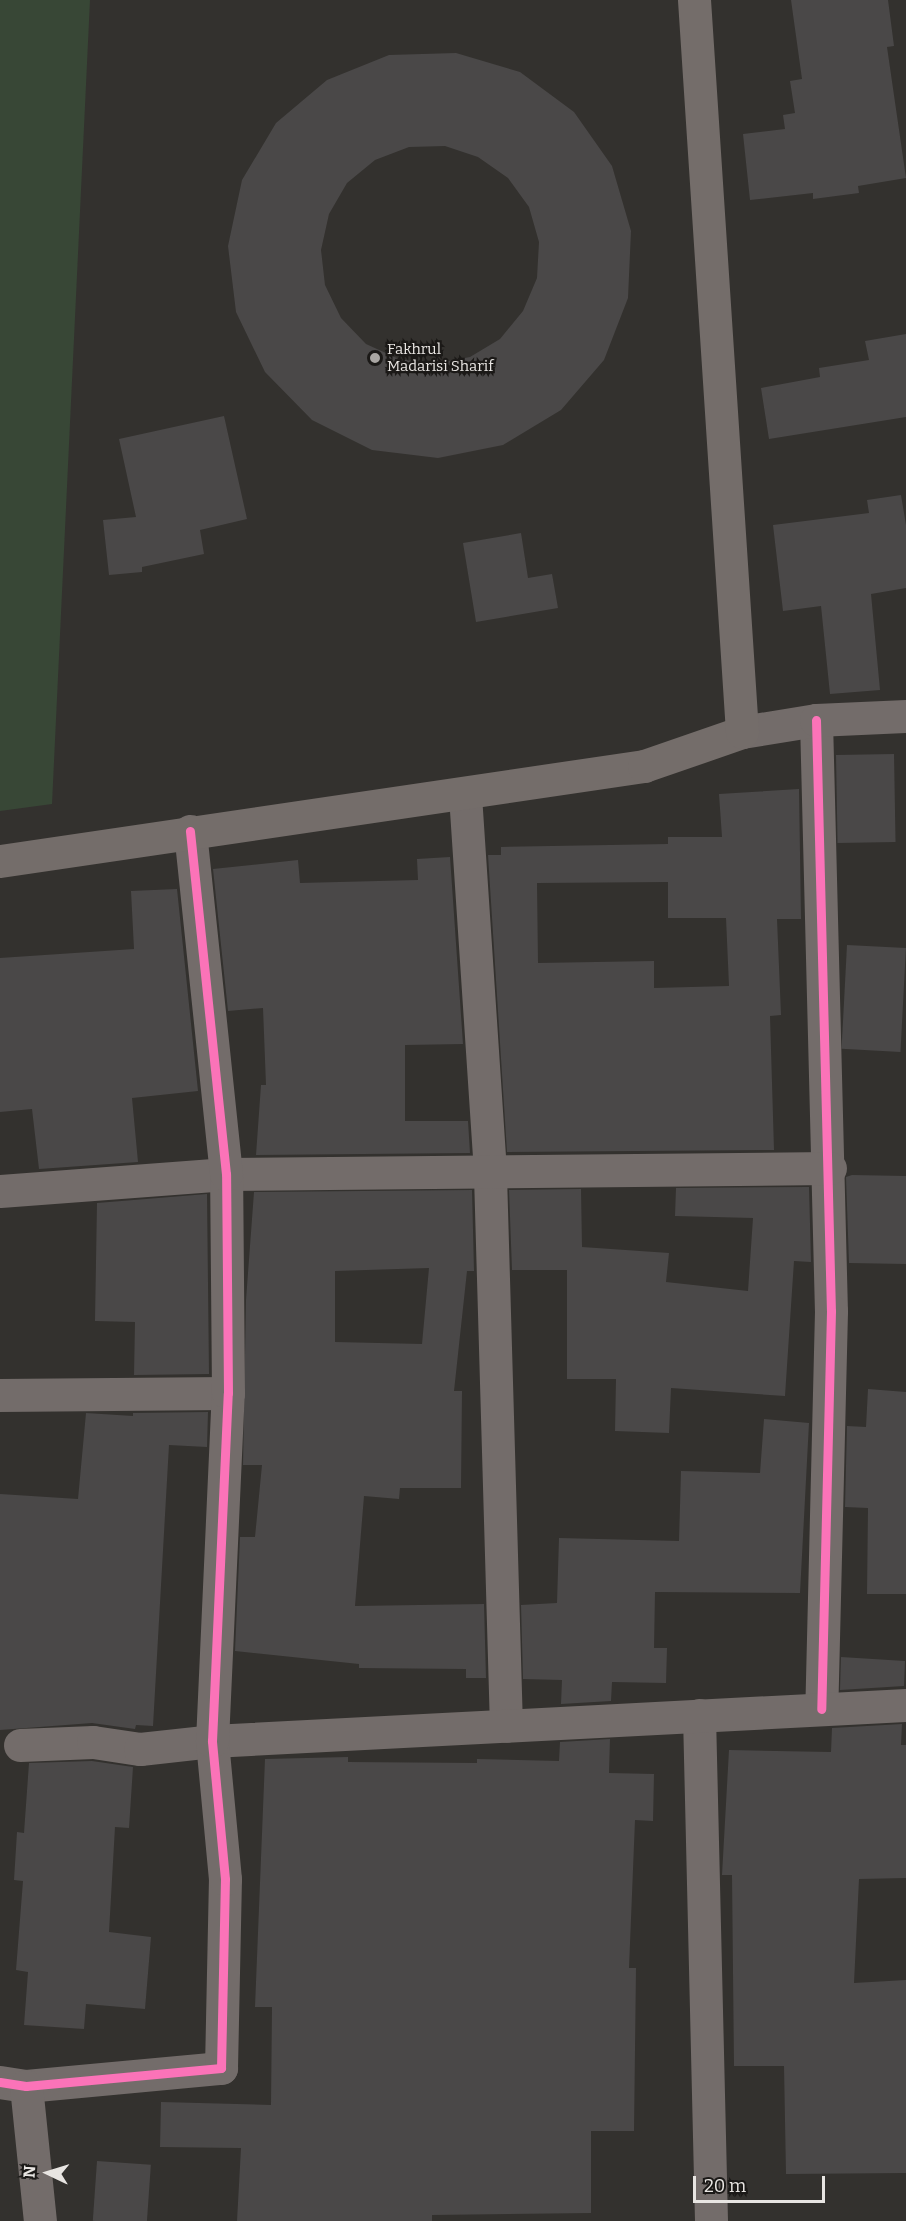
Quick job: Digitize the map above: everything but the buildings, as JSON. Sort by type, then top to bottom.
[{"type":"main road","points":[[0,861],[190,831],[465,795],[644,766],[742,732],[694,0]]},
{"type":"street","points":[[742,732],[816,720],[906,716]]},
{"type":"street","points":[[816,720],[830,1168],[831,1311],[821,1709]]},
{"type":"street","points":[[465,795],[490,1175],[506,1725]]},
{"type":"street","points":[[40,2221],[13,2084],[221,2068],[225,1879],[212,1741],[228,1393],[226,1174],[190,831]]},
{"type":"street","points":[[0,1191],[226,1174],[490,1175],[830,1168]]},
{"type":"street","points":[[0,1395],[228,1393]]},
{"type":"street","points":[[20,1744],[93,1742],[140,1749],[212,1741],[906,1705]]},
{"type":"street","points":[[699,1715],[711,2221]]},
{"type":"green space","points":[[0,0],[90,0],[52,804],[0,811]]},
{"type":"cycle path","points":[[816,720],[831,1311],[821,1709]]},
{"type":"cycle path","points":[[0,2082],[26,2086],[221,2068],[225,1879],[212,1741],[228,1393],[226,1174],[190,831]]},
{"type":"place","name":"Fakhrul Madarisi Sharif","points":[[375,358]]}]
